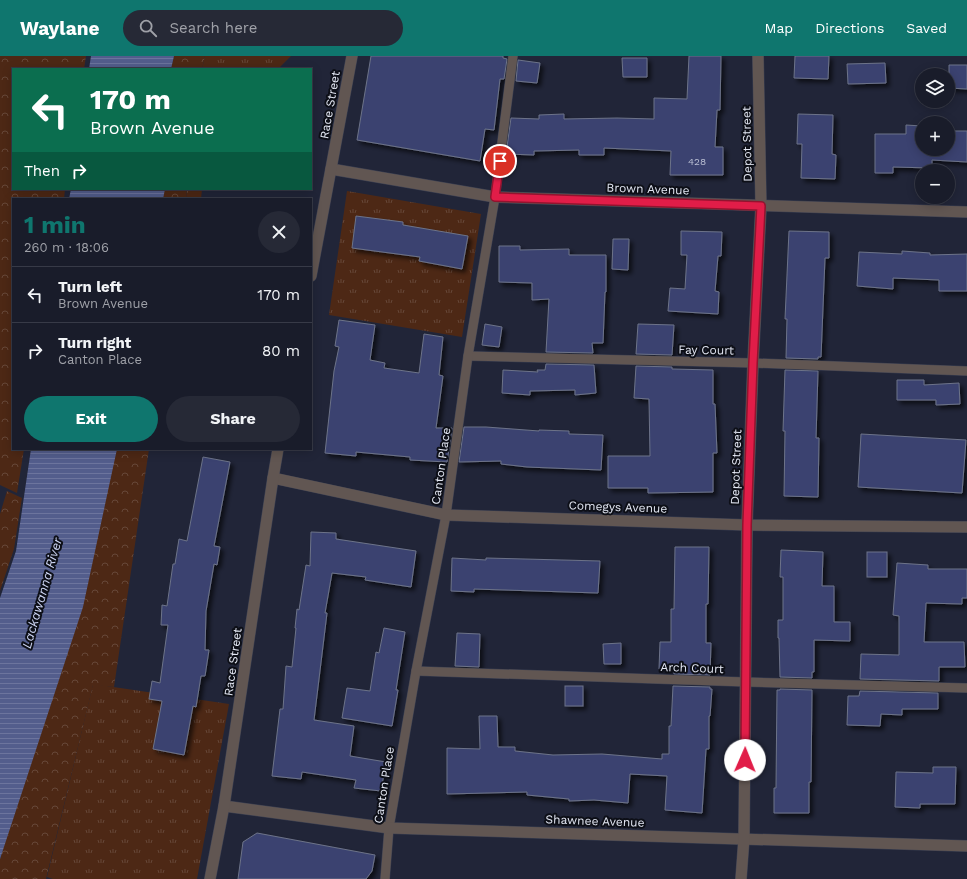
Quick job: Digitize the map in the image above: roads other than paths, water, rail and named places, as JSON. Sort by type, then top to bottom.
[{"type":"street","name":"Race Street","points":[[312,271],[352,56]]},
{"type":"street","name":"Depot Street","points":[[741,879],[744,838],[747,525],[761,206],[758,56]]},
{"type":"street","name":"Brown Avenue","points":[[331,169],[495,197],[967,212]]},
{"type":"street","name":"Race Street","points":[[210,879],[224,806],[278,450]]},
{"type":"street","name":"Comegys Avenue","points":[[273,478],[446,515],[747,525],[967,527]]},
{"type":"street","name":"Shawnee Avenue","points":[[224,806],[389,828],[967,846]]},
{"type":"lane","name":"Canton Place","points":[[385,879],[389,828],[416,671],[446,515],[468,356],[495,197],[514,56]]},
{"type":"lane","name":"Fay Court","points":[[468,356],[753,363],[967,371]]},
{"type":"lane","name":"Arch Court","points":[[416,671],[967,688]]},
{"type":"water","points":[[91,56],[174,56],[171,68],[89,68]]},
{"type":"water","points":[[71,190],[165,190],[163,198],[69,198]]},
{"type":"water","name":"Lackawanna River","points":[[31,450],[117,450],[83,607],[0,859],[0,598],[16,551]]}]
